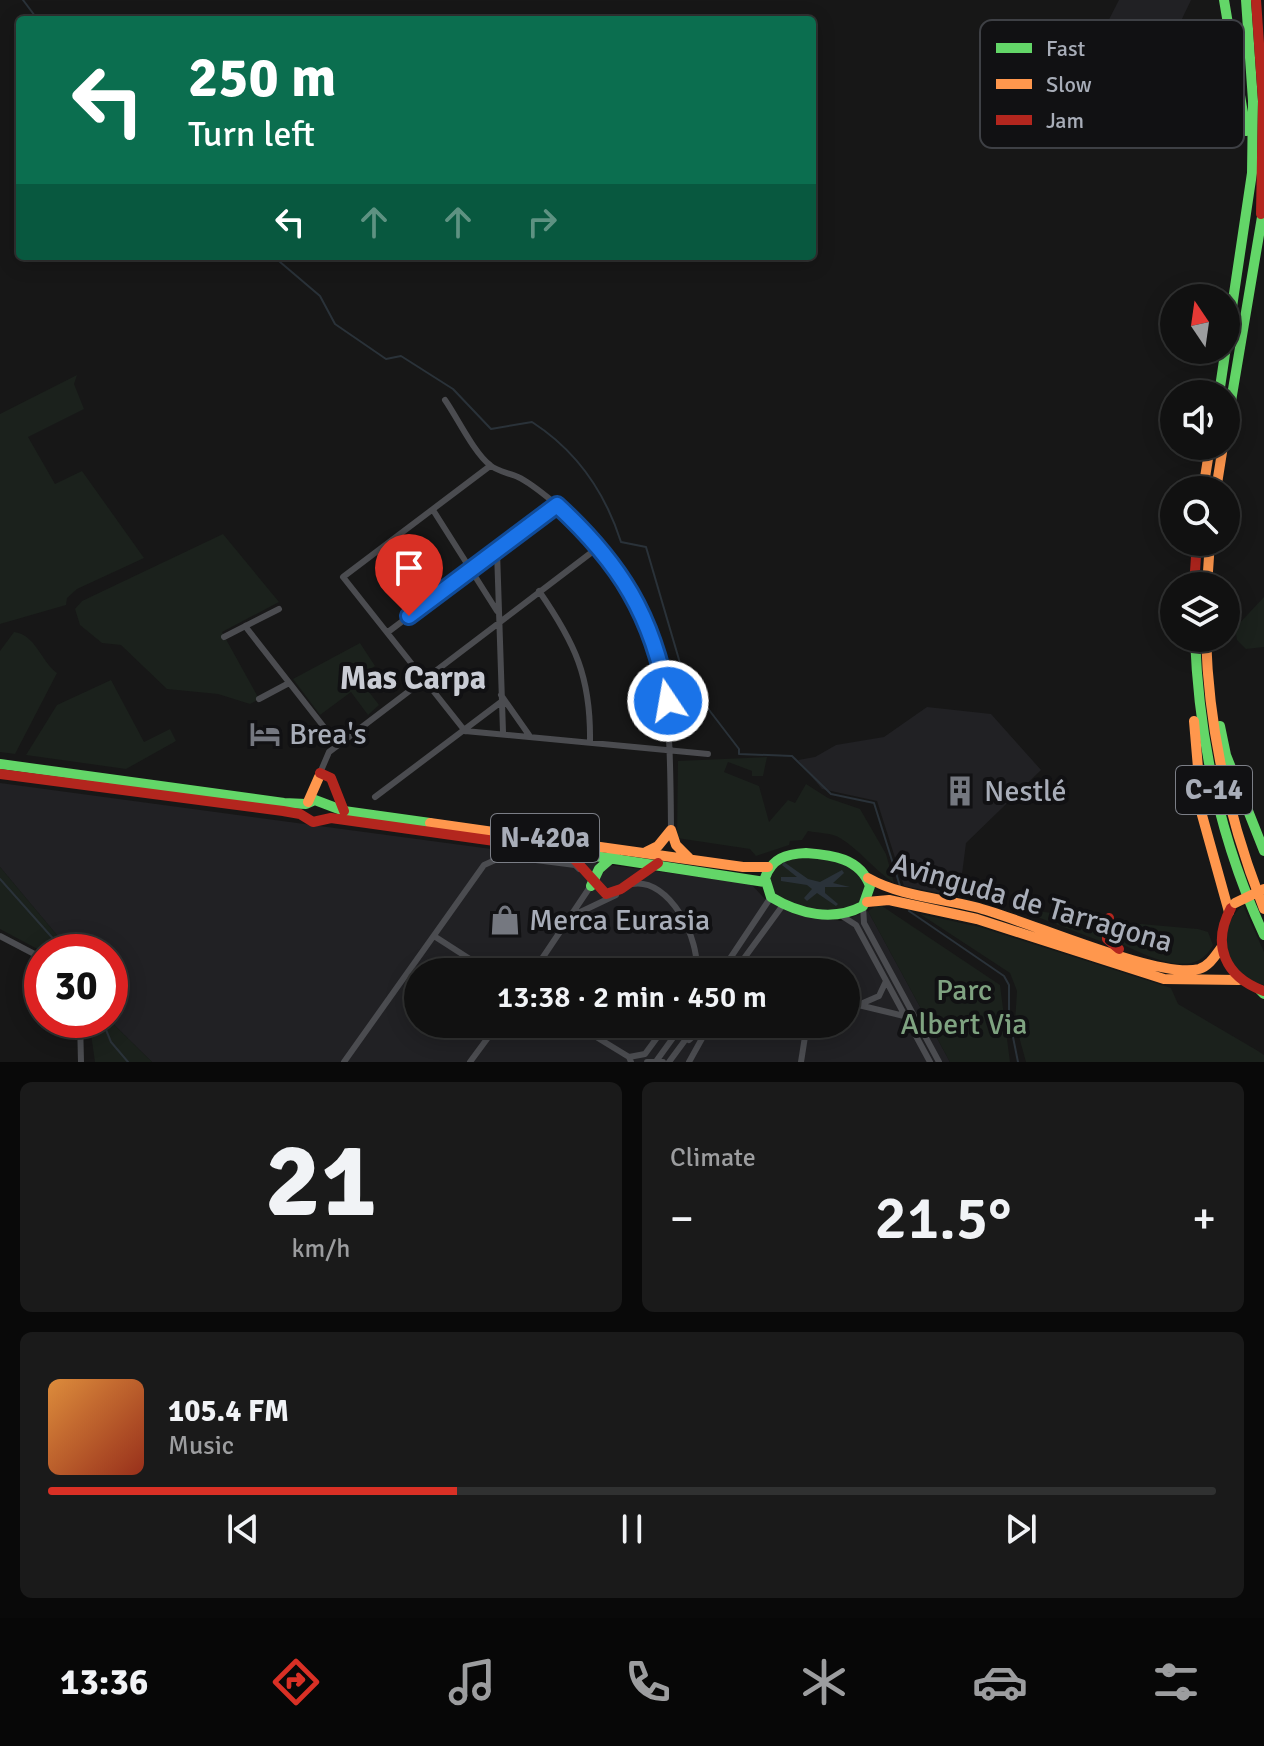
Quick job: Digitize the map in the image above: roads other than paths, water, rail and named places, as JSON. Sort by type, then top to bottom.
[{"type":"main road","points":[[1224,0],[1228,20]]},
{"type":"main road","points":[[1221,380],[1249,188],[1253,101],[1246,0]]},
{"type":"main road","points":[[1235,380],[1263,210],[1263,101],[1256,0]]},
{"type":"main road","points":[[1244,124],[1249,188]]},
{"type":"main road","points":[[1193,652],[1202,815],[1232,908]]},
{"type":"main road","name":"C-14","points":[[1193,652],[1200,717],[1224,831],[1264,935]]},
{"type":"main road","name":"C-14","points":[[1207,652],[1219,768],[1234,828],[1264,909]]},
{"type":"main road","points":[[1209,688],[1226,755],[1264,851]]},
{"type":"main road","name":"N-420a","points":[[0,764],[322,804],[344,811],[768,867],[786,854],[814,853],[854,864],[868,878]]},
{"type":"main road","name":"N-420a","points":[[0,774],[283,811],[313,822],[331,818],[610,856],[765,882]]},
{"type":"main road","points":[[305,817],[307,803],[319,775]]},
{"type":"main road","points":[[319,775],[325,813],[321,820]]},
{"type":"main road","points":[[319,775],[331,778],[344,811]]},
{"type":"main road","points":[[645,852],[658,846],[671,830]]},
{"type":"main road","points":[[671,830],[676,845],[689,858]]},
{"type":"main road","name":"N-420a","points":[[566,850],[603,896],[617,894],[658,863]]},
{"type":"main road","name":"N-420a","points":[[591,883],[610,856],[645,852]]},
{"type":"main road","points":[[768,867],[765,882],[771,897],[783,905],[838,915],[865,904],[868,878]]},
{"type":"main road","name":"Avinguda de Tarragona","points":[[868,878],[886,888],[977,907],[1037,925],[1165,969],[1200,969],[1211,962],[1221,948]]},
{"type":"main road","points":[[1263,992],[1239,980],[1227,966],[1221,948],[1221,931],[1232,908],[1264,889]]},
{"type":"main road","name":"Avinguda de Tarragona","points":[[865,904],[889,900],[977,919],[1164,979],[1239,980]]},
{"type":"main road","points":[[1109,918],[1107,939],[1113,947],[1165,969]]},
{"type":"street","points":[[445,400],[490,466],[521,478],[557,505],[600,546],[630,588],[651,633],[665,682],[671,740],[671,830]]},
{"type":"street","points":[[490,466],[343,577],[465,731],[503,732],[708,754]]},
{"type":"street","points":[[388,632],[557,505]]},
{"type":"street","points":[[433,510],[473,567],[499,617]]},
{"type":"street","points":[[319,775],[323,761],[338,745],[499,617],[600,546]]},
{"type":"street","points":[[497,551],[503,732]]},
{"type":"street","points":[[539,591],[566,630],[581,664],[589,691],[590,742]]},
{"type":"street","points":[[224,637],[279,609]]},
{"type":"street","points":[[245,626],[338,745]]},
{"type":"street","points":[[259,699],[289,683]]},
{"type":"street","points":[[375,797],[465,731],[501,698]]},
{"type":"street","points":[[501,698],[529,735]]},
{"type":"street","points":[[344,1062],[484,865],[493,859],[504,856],[575,865],[591,883],[543,958]]},
{"type":"street","points":[[629,885],[645,883],[671,904],[693,942],[695,958]]},
{"type":"street","points":[[572,916],[617,894]]},
{"type":"street","points":[[730,958],[771,897]]},
{"type":"street","points":[[865,904],[864,923],[939,1062]]},
{"type":"street","points":[[744,958],[783,905]]},
{"type":"street","points":[[838,915],[856,925],[930,1062]]},
{"type":"street","points":[[0,936],[24,949]]},
{"type":"street","points":[[434,936],[468,958]]},
{"type":"street","points":[[748,952],[748,958]]},
{"type":"street","points":[[860,1004],[879,996],[886,981]]},
{"type":"street","points":[[860,1004],[906,1017]]},
{"type":"street","points":[[80,1038],[81,1062]]},
{"type":"street","points":[[470,1062],[488,1038]]},
{"type":"street","points":[[598,1038],[633,1060],[645,1054],[657,1038]]},
{"type":"street","points":[[647,1062],[660,1061],[674,1038]]},
{"type":"street","points":[[669,1062],[687,1038]]},
{"type":"street","points":[[680,1048],[692,1038]]},
{"type":"street","points":[[689,1062],[700,1038]]},
{"type":"street","points":[[801,1062],[805,1038]]},
{"type":"waterway","points":[[23,0],[35,16]]},
{"type":"waterway","points":[[278,260],[320,296],[335,324],[386,359],[401,356],[453,389],[491,429],[532,422],[563,446],[598,490],[621,542],[646,547],[680,663],[706,706],[739,749],[739,754],[792,756],[831,794],[874,803],[900,886]]},
{"type":"waterway","points":[[0,879],[49,934]]},
{"type":"waterway","points":[[909,911],[1004,976],[1009,985],[1009,1017],[1018,1062]]},
{"type":"waterway","points":[[109,1038],[128,1062]]},
{"type":"place","name":"Brea's","points":[[265,734]]},
{"type":"place","name":"Nestlé","points":[[960,791]]},
{"type":"place","name":"Merca Eurasia","points":[[505,920]]},
{"type":"district","name":"Mas Carpa","points":[[413,678]]},
{"type":"park label","name":"Parc Albert Via","points":[[964,1007]]}]
